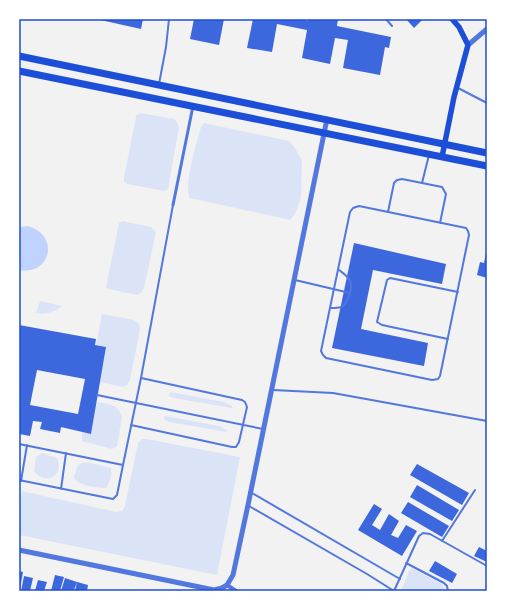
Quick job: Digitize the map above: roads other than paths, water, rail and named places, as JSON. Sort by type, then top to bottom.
[{"type":"highway","points":[[19,56],[487,152]]},
{"type":"highway","points":[[19,70],[487,166]]},
{"type":"main road","points":[[442,157],[457,87],[468,45],[459,27],[452,19]]},
{"type":"street","points":[[468,45],[487,29]]},
{"type":"street","points":[[173,205],[193,106]]},
{"type":"street","points":[[19,550],[214,590],[227,585],[233,575],[264,430],[326,119]]},
{"type":"street","points":[[227,585],[236,591]]},
{"type":"lane","points":[[158,85],[166,47],[169,19]]},
{"type":"lane","points":[[386,19],[392,26]]},
{"type":"lane","points":[[457,87],[487,103]]},
{"type":"lane","points":[[422,183],[429,154]]},
{"type":"lane","points":[[388,212],[394,183],[397,180],[402,179],[442,187],[446,194],[440,223]]},
{"type":"lane","points":[[27,445],[20,481],[110,500],[114,499],[117,495],[141,378],[173,205]]},
{"type":"lane","points":[[359,206],[388,212],[466,228],[470,236],[440,376],[438,379],[432,380],[326,358],[323,356],[321,351],[350,212],[353,208],[359,206]]},
{"type":"lane","points":[[331,308],[341,307],[346,303],[350,293],[351,283],[347,276],[339,270]]},
{"type":"lane","points":[[448,339],[382,325],[377,322],[387,280],[390,278],[458,292]]},
{"type":"lane","points":[[294,279],[350,293]]},
{"type":"lane","points":[[131,425],[232,448],[238,445],[243,426],[247,407],[245,402],[141,378]]},
{"type":"lane","points":[[272,390],[333,393],[487,421]]},
{"type":"lane","points":[[97,395],[264,430]]},
{"type":"lane","points":[[19,444],[123,465]]},
{"type":"lane","points":[[61,489],[66,453]]},
{"type":"lane","points":[[442,542],[475,490]]},
{"type":"lane","points":[[250,492],[400,579]]},
{"type":"lane","points":[[248,505],[394,591],[421,534],[426,532],[487,566]]},
{"type":"lane","points":[[406,563],[444,583],[447,586],[448,591]]},
{"type":"water","points":[[28,226],[38,231],[45,238],[48,245],[48,254],[38,267],[30,270],[19,270],[19,227]]}]
